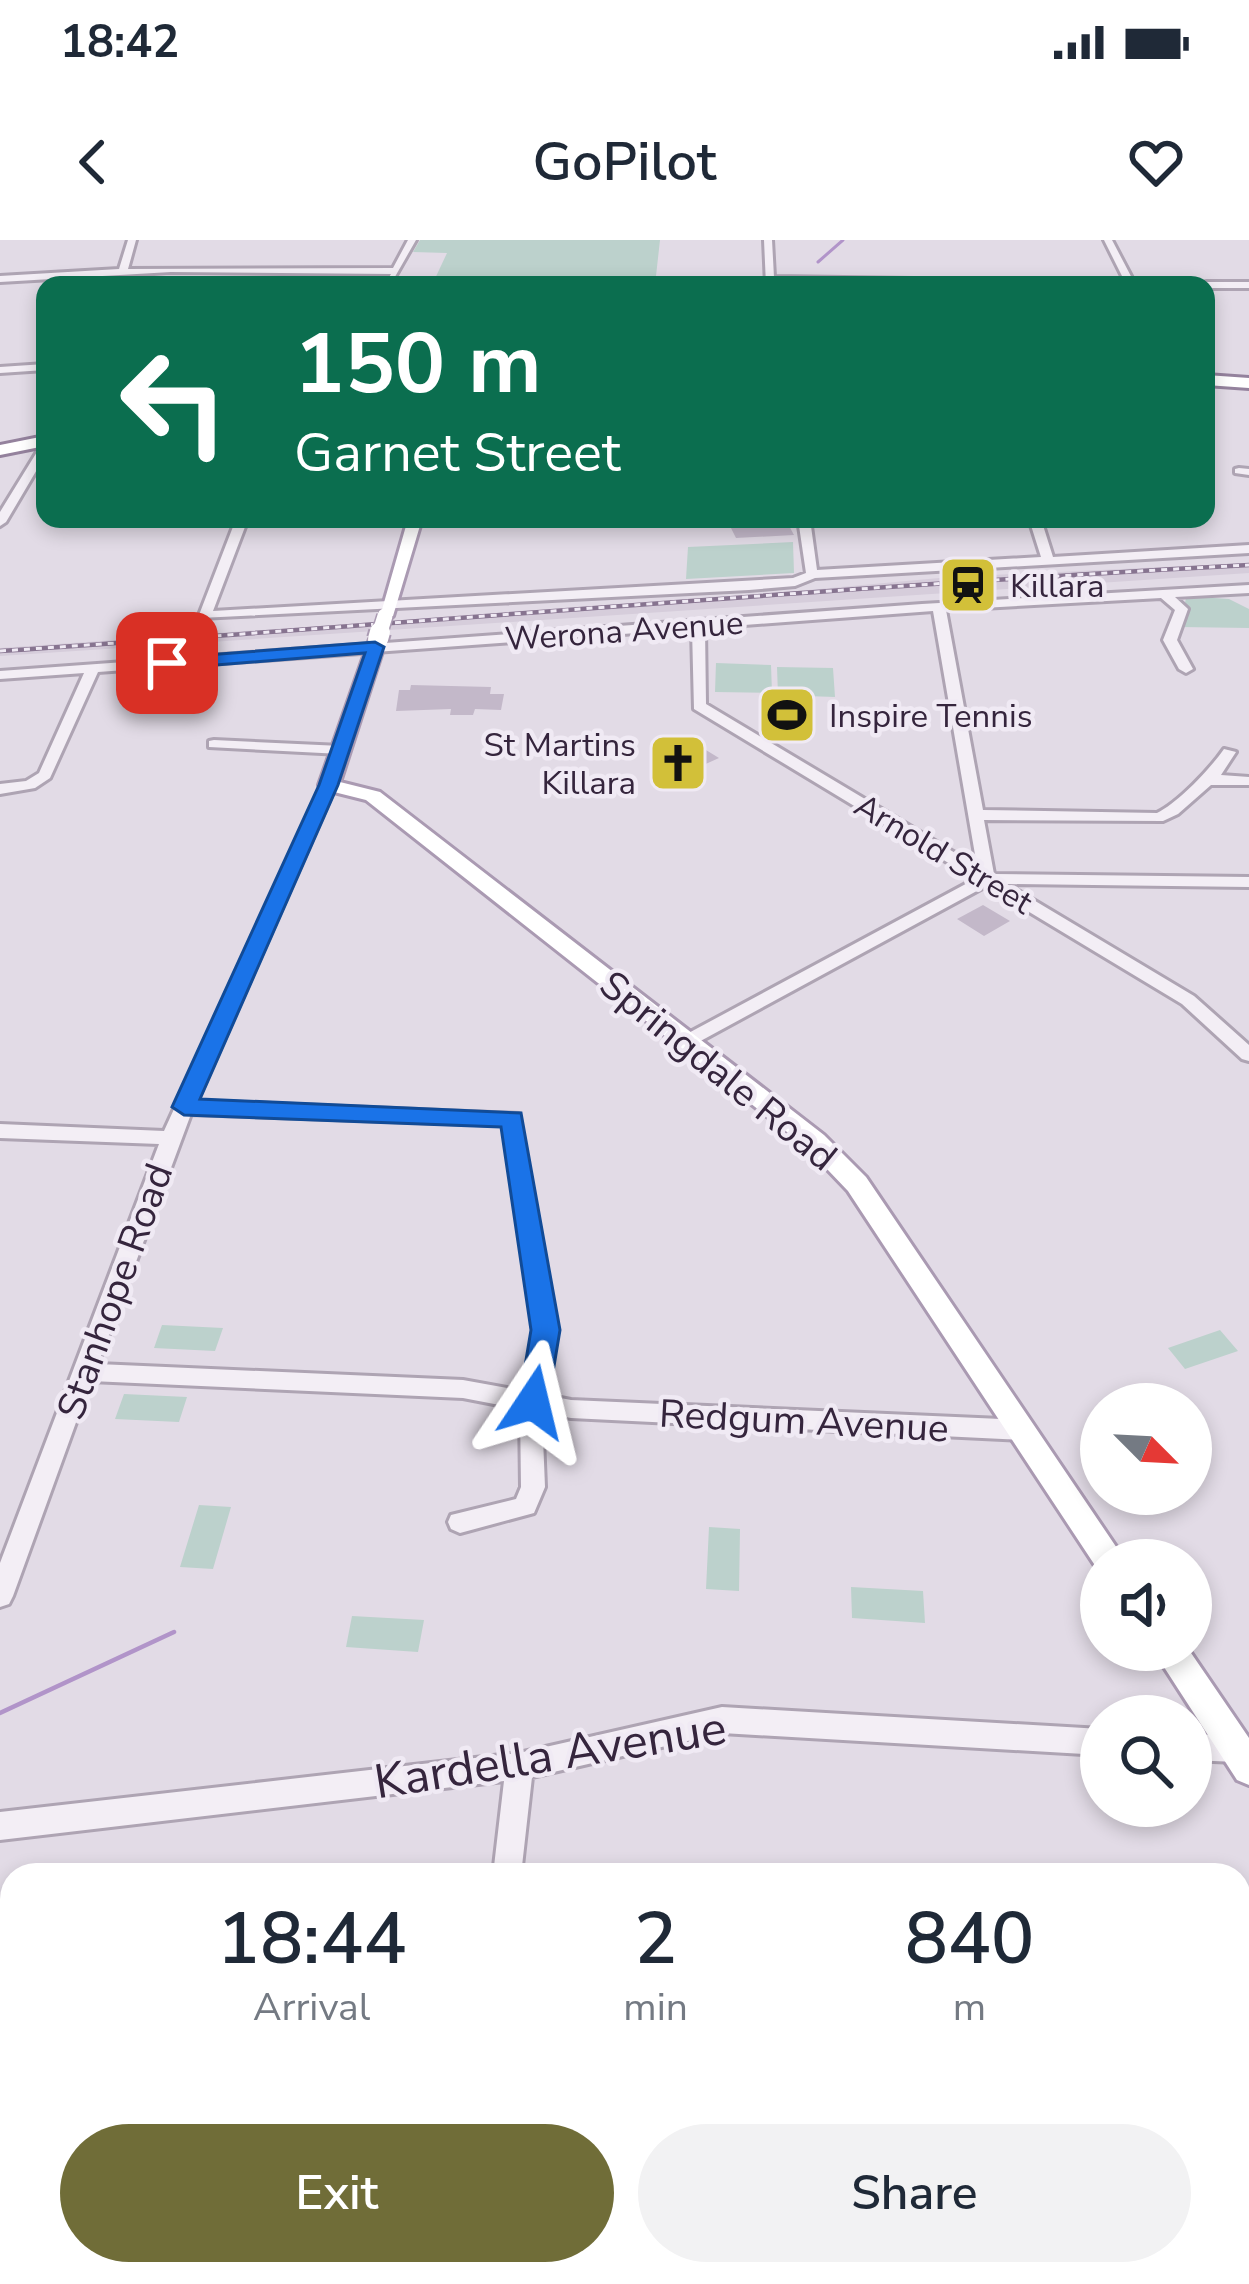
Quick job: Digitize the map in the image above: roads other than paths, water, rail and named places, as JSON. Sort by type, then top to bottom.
[{"type":"highway","points":[[1215,383],[1249,385]]},
{"type":"highway","points":[[0,448],[36,441]]},
{"type":"main road","name":"Stanhope Road","points":[[328,785],[412,528]]},
{"type":"main road","name":"Springdale Road","points":[[328,785],[368,792],[815,1141],[857,1184],[1095,1539]]},
{"type":"main road","points":[[1184,1671],[1243,1759]]},
{"type":"street","points":[[124,271],[132,240]]},
{"type":"street","points":[[394,276],[412,240]]},
{"type":"street","points":[[768,240],[770,276]]},
{"type":"street","points":[[1108,240],[1126,276]]},
{"type":"street","points":[[46,276],[124,271],[396,271]]},
{"type":"street","points":[[0,279],[36,277]]},
{"type":"street","points":[[1215,285],[1249,285]]},
{"type":"street","points":[[0,370],[36,368]]},
{"type":"street","points":[[0,522],[36,454]]},
{"type":"street","points":[[239,528],[205,615],[386,611],[787,584],[813,574],[1249,549]]},
{"type":"street","points":[[805,528],[808,568],[813,574]]},
{"type":"street","points":[[1038,528],[1048,561]]},
{"type":"street","points":[[1244,589],[1249,603]]},
{"type":"street","name":"Werona Avenue","points":[[0,675],[377,643],[1244,589]]},
{"type":"street","points":[[1163,594],[1182,609],[1170,640],[1186,669]]},
{"type":"street","points":[[939,608],[987,879]]},
{"type":"street","name":"Arnold Street","points":[[698,626],[699,706],[1189,1000],[1249,1054]]},
{"type":"street","points":[[0,789],[30,785],[45,775],[92,670]]},
{"type":"street","points":[[214,744],[340,750]]},
{"type":"street","points":[[1210,780],[1229,752]]},
{"type":"street","points":[[977,815],[1158,818],[1170,816],[1196,787],[1210,780],[1249,781]]},
{"type":"street","name":"Stanhope Road","points":[[0,1596],[171,1138],[328,785]]},
{"type":"street","points":[[689,1040],[987,879],[1249,882]]},
{"type":"street","points":[[184,1107],[512,1119],[545,1330],[533,1402],[530,1497],[516,1510],[460,1522]]},
{"type":"street","points":[[0,1131],[171,1138]]},
{"type":"street","name":"Redgum Avenue","points":[[83,1372],[463,1389],[571,1409],[1022,1430]]},
{"type":"street","name":"Kardella Avenue","points":[[0,1826],[519,1766],[722,1720],[1080,1741]]},
{"type":"street","points":[[1212,1752],[1243,1759]]},
{"type":"street","points":[[508,1863],[519,1766]]},
{"type":"waterway","points":[[818,262],[843,240]]},
{"type":"waterway","points":[[0,1713],[174,1632]]},
{"type":"railway","points":[[0,651],[1249,565]]},
{"type":"place","name":"Killara","points":[[968,585]]},
{"type":"place","name":"Inspire Tennis","points":[[787,715]]},
{"type":"place","name":"St Martins Killara","points":[[678,763]]}]
